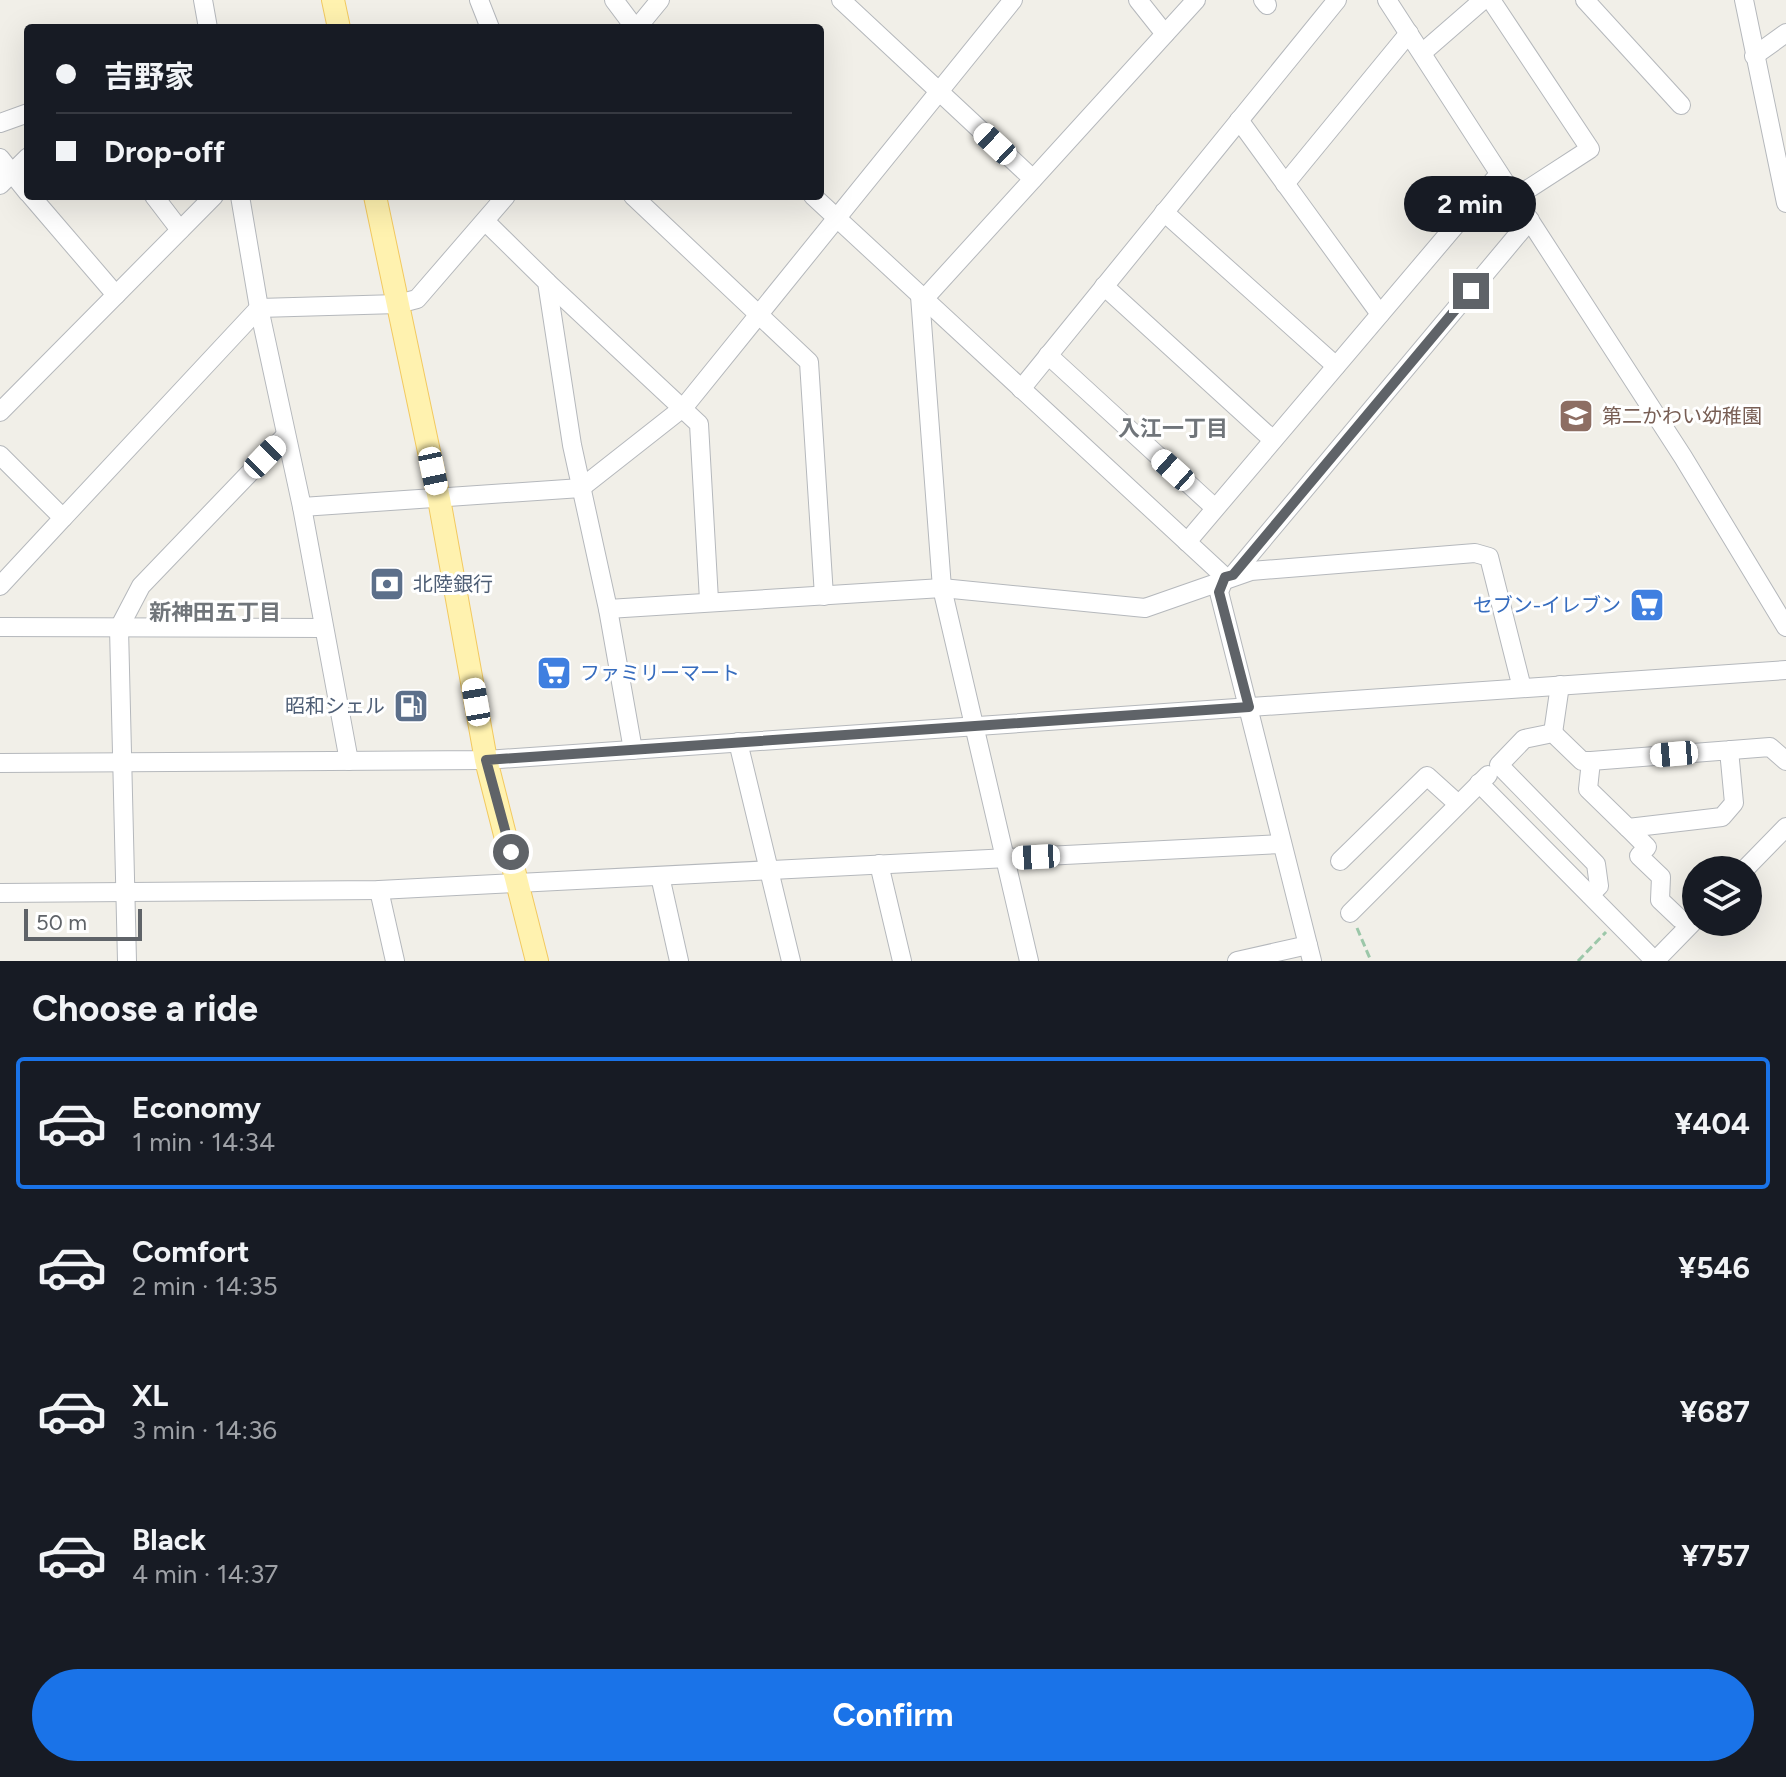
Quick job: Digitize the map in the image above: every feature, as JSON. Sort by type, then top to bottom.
[{"type":"main road","points":[[333,0],[338,24]]},
{"type":"main road","points":[[376,200],[439,499],[486,760],[537,961]]},
{"type":"street","points":[[203,0],[207,24]]},
{"type":"street","points":[[479,0],[488,24]]},
{"type":"street","points":[[614,0],[633,24]]},
{"type":"street","points":[[639,24],[660,0]]},
{"type":"street","points":[[841,0],[1033,179]]},
{"type":"street","points":[[302,507],[581,488],[684,407],[937,90],[1013,0]]},
{"type":"street","points":[[1138,0],[1165,34]]},
{"type":"street","points":[[1029,961],[942,588],[922,297],[1196,0]]},
{"type":"street","points":[[1021,389],[1337,0]]},
{"type":"street","points":[[1387,0],[1683,457],[1786,627]]},
{"type":"street","points":[[1422,53],[1483,0]]},
{"type":"street","points":[[1491,0],[1590,149],[1516,197]]},
{"type":"street","points":[[1585,0],[1681,105]]},
{"type":"street","points":[[1744,0],[1786,203]]},
{"type":"street","points":[[1285,184],[1409,33]]},
{"type":"street","points":[[1754,56],[1786,33]]},
{"type":"street","points":[[0,123],[24,114]]},
{"type":"street","points":[[1239,120],[1380,314]]},
{"type":"street","points":[[24,160],[4,172],[24,190]]},
{"type":"street","points":[[1187,542],[1499,174]]},
{"type":"street","points":[[34,200],[116,295]]},
{"type":"street","points":[[157,200],[180,230]]},
{"type":"street","points":[[0,412],[210,200]]},
{"type":"street","points":[[241,200],[259,308],[302,507],[349,761]]},
{"type":"street","points":[[0,586],[259,308],[398,304],[417,299],[503,200]]},
{"type":"street","points":[[637,200],[809,362],[824,596]]},
{"type":"street","points":[[817,200],[1187,542],[1229,576]]},
{"type":"street","points":[[1164,212],[1336,366]]},
{"type":"street","points":[[1237,961],[1310,953],[1219,592],[1229,576],[1530,220]]},
{"type":"street","points":[[486,222],[699,424],[709,600]]},
{"type":"street","points":[[547,282],[581,488],[608,609],[633,750]]},
{"type":"street","points":[[1104,286],[1273,440]]},
{"type":"street","points":[[1048,355],[1215,508]]},
{"type":"street","points":[[127,961],[119,628],[141,586],[285,436]]},
{"type":"street","points":[[0,455],[63,518]]},
{"type":"street","points":[[608,609],[709,600],[942,588],[1145,608],[1201,590],[1229,576],[1291,566],[1460,554],[1489,557],[1522,688]]},
{"type":"street","points":[[0,627],[323,628]]},
{"type":"street","points":[[0,763],[486,760],[1786,670]]},
{"type":"street","points":[[1553,733],[1560,685]]},
{"type":"street","points":[[1553,733],[1582,761],[1770,747],[1786,761]]},
{"type":"street","points":[[1350,913],[1524,739],[1553,733]]},
{"type":"street","points":[[738,742],[791,961]]},
{"type":"street","points":[[1628,828],[1722,817],[1734,803],[1729,750]]},
{"type":"street","points":[[1591,761],[1588,789],[1647,847],[1639,856],[1661,877],[1660,900],[1682,915]]},
{"type":"street","points":[[1499,765],[1596,864],[1599,886],[1590,895]]},
{"type":"street","points":[[1340,861],[1427,776],[1458,804]]},
{"type":"street","points":[[1479,783],[1655,961],[1682,927]]},
{"type":"street","points":[[1758,856],[1786,827]]},
{"type":"street","points":[[0,893],[379,890],[1282,844]]},
{"type":"street","points":[[879,864],[902,961]]},
{"type":"street","points":[[660,876],[679,961]]},
{"type":"street","points":[[379,890],[395,961]]},
{"type":"path","points":[[1350,913],[1371,961]]},
{"type":"path","points":[[1578,961],[1616,922]]},
{"type":"place","name":"第二かわい幼稚園","points":[[1576,416]]},
{"type":"place","name":"北陸銀行","points":[[387,584]]},
{"type":"place","name":"セブン-イレブン","points":[[1647,605]]},
{"type":"place","name":"ファミリーマート","points":[[554,673]]},
{"type":"place","name":"昭和シェル","points":[[411,706]]},
{"type":"district","name":"入江一丁目","points":[[1173,428]]},
{"type":"district","name":"新神田五丁目","points":[[215,612]]},
{"type":"route","points":[[511,852],[486,760],[1249,707],[1219,592],[1225,577],[1233,575],[1471,291]]}]
